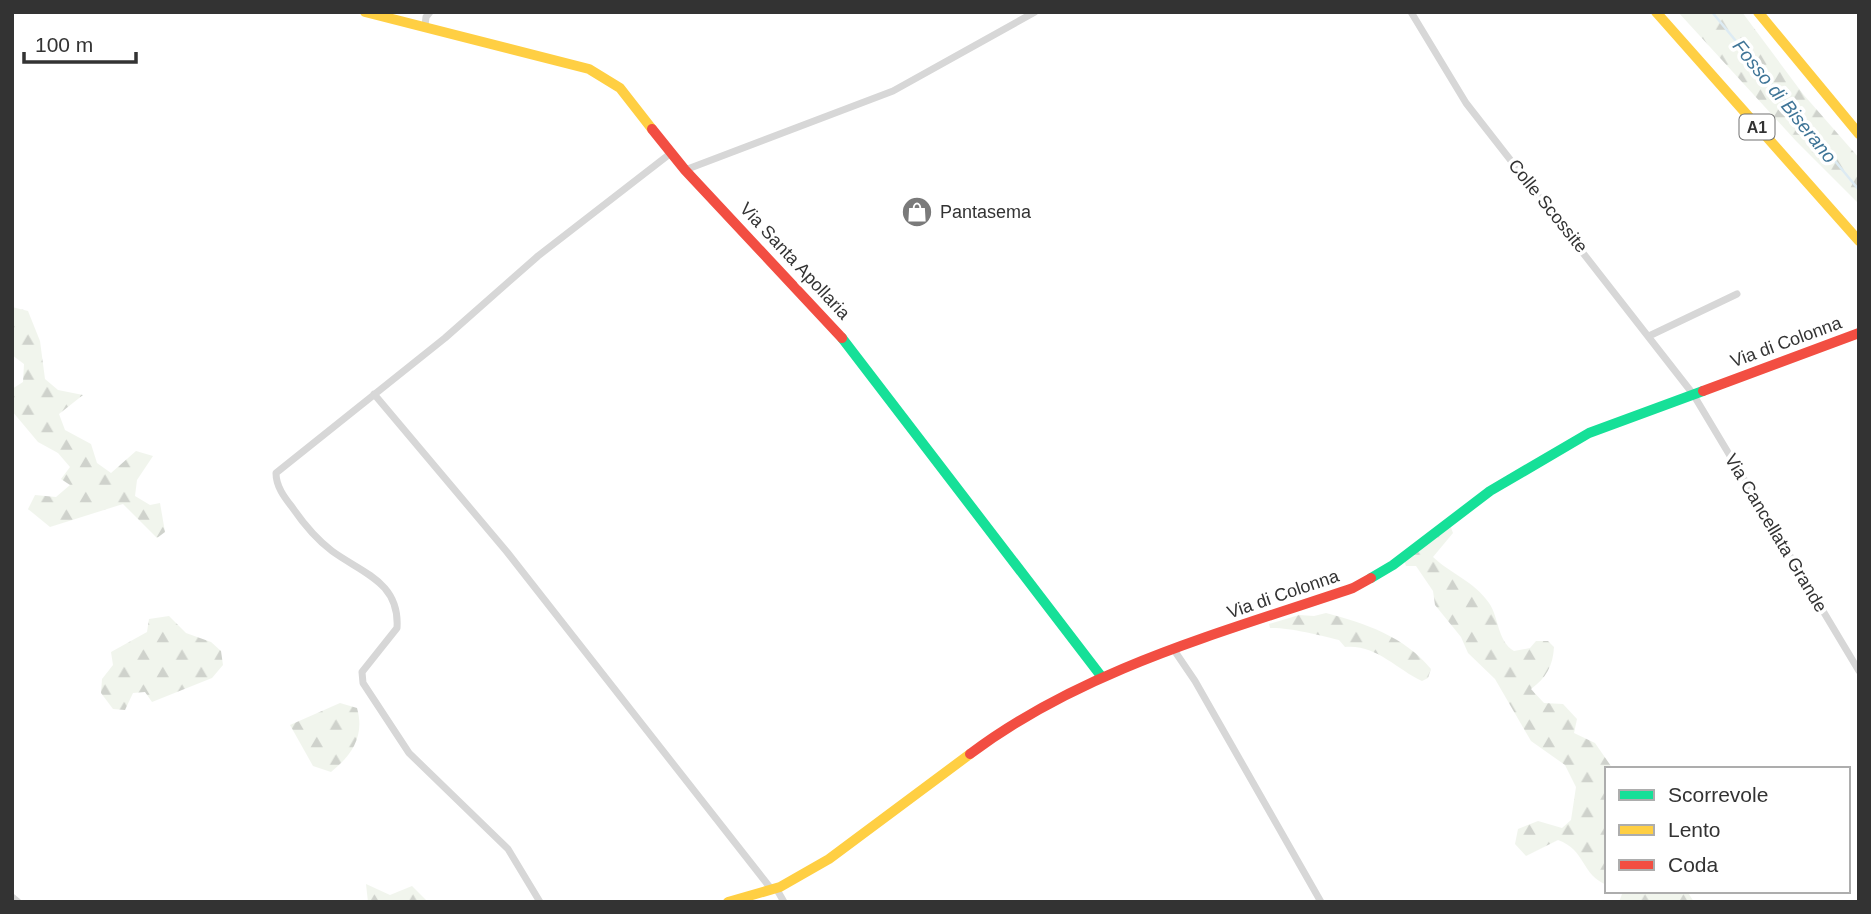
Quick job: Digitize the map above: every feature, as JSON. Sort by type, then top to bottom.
[{"type":"main road","name":"Via Santa Apollaria","points":[[365,12],[550,57],[602,75],[630,98],[685,170],[808,299],[857,356],[1101,676]]},
{"type":"main road","name":"A1","points":[[1656,12],[1859,241]]},
{"type":"main road","points":[[1758,12],[1859,134]]},
{"type":"main road","name":"Via di Colonna","points":[[728,902],[774,889],[856,841],[998,733],[1101,676],[1360,584],[1393,565],[1490,491],[1602,426],[1859,333]]},
{"type":"street","points":[[425,26],[425,18],[430,12]]},
{"type":"street","points":[[685,170],[893,91],[1035,12]]},
{"type":"street","name":"Colle Scossite","points":[[1411,12],[1466,103],[1693,394]]},
{"type":"street","points":[[540,902],[508,849],[406,749],[363,683],[362,672],[397,628],[395,611],[387,589],[373,574],[335,553],[314,535],[290,505],[276,480],[276,473],[281,466],[445,338],[538,256],[671,153]]},
{"type":"street","points":[[1649,336],[1737,294]]},
{"type":"street","points":[[374,394],[507,552],[783,902]]},
{"type":"street","name":"Via Cancellata Grande","points":[[1693,394],[1859,671]]},
{"type":"street","points":[[1174,650],[1195,681],[1321,902]]},
{"type":"street","points":[[12,897],[18,902]]},
{"type":"green space","points":[[1678,12],[1742,12],[1803,94],[1859,158],[1859,204],[1796,141]]},
{"type":"green space","points":[[12,307],[28,311],[40,341],[45,379],[58,390],[83,395],[59,414],[65,430],[91,444],[97,463],[111,473],[136,451],[153,456],[137,480],[135,496],[150,505],[160,503],[165,532],[157,538],[123,504],[50,527],[28,509],[35,495],[56,497],[70,485],[61,479],[70,467],[58,453],[38,442],[12,411],[12,389],[23,382],[24,364],[12,355]]},
{"type":"green space","points":[[1450,525],[1453,533],[1433,557],[1483,595],[1508,647],[1514,651],[1530,648],[1536,641],[1548,641],[1554,647],[1548,671],[1531,689],[1544,703],[1563,704],[1577,719],[1574,733],[1595,743],[1612,767],[1605,767],[1605,884],[1592,875],[1574,850],[1558,840],[1526,856],[1515,844],[1518,829],[1538,821],[1562,828],[1571,820],[1576,787],[1565,765],[1531,741],[1495,679],[1468,653],[1461,637],[1435,605],[1433,591],[1416,566],[1406,566],[1404,560]]},
{"type":"green space","points":[[1326,613],[1355,621],[1397,640],[1431,669],[1428,678],[1422,681],[1366,649],[1345,647],[1339,640],[1313,634],[1270,628],[1269,624],[1299,615],[1314,616]]},
{"type":"green space","points":[[169,616],[186,633],[211,642],[221,651],[223,665],[212,678],[152,702],[145,692],[133,693],[125,710],[113,709],[101,693],[102,679],[113,665],[111,652],[147,632],[149,619]]},
{"type":"green space","points":[[340,703],[357,708],[358,736],[351,752],[331,772],[313,766],[290,725]]},
{"type":"green space","points":[[366,884],[390,895],[412,886],[428,902],[368,902]]},
{"type":"green space","points":[[1688,893],[1694,902],[1619,902],[1622,894]]},
{"type":"waterway","name":"Fosso di Biserano","points":[[1712,12],[1859,190]]},
{"type":"traffic: fast","points":[[842,338],[1101,676]]},
{"type":"traffic: fast","points":[[1371,578],[1393,565],[1490,491],[1589,433],[1703,391]]},
{"type":"traffic: slow","points":[[365,12],[589,69],[620,88],[652,129]]},
{"type":"traffic: slow","points":[[1656,12],[1859,241]]},
{"type":"traffic: slow","points":[[1758,12],[1859,134]]},
{"type":"traffic: slow","points":[[728,902],[780,887],[829,859],[970,754]]},
{"type":"traffic: jam","points":[[652,129],[685,170],[842,338]]},
{"type":"traffic: jam","points":[[1703,391],[1859,333]]},
{"type":"traffic: jam","points":[[970,754],[1013,724],[1106,676],[1204,638],[1353,588],[1371,578]]},
{"type":"place","name":"Pantasema","points":[[917,212]]}]
